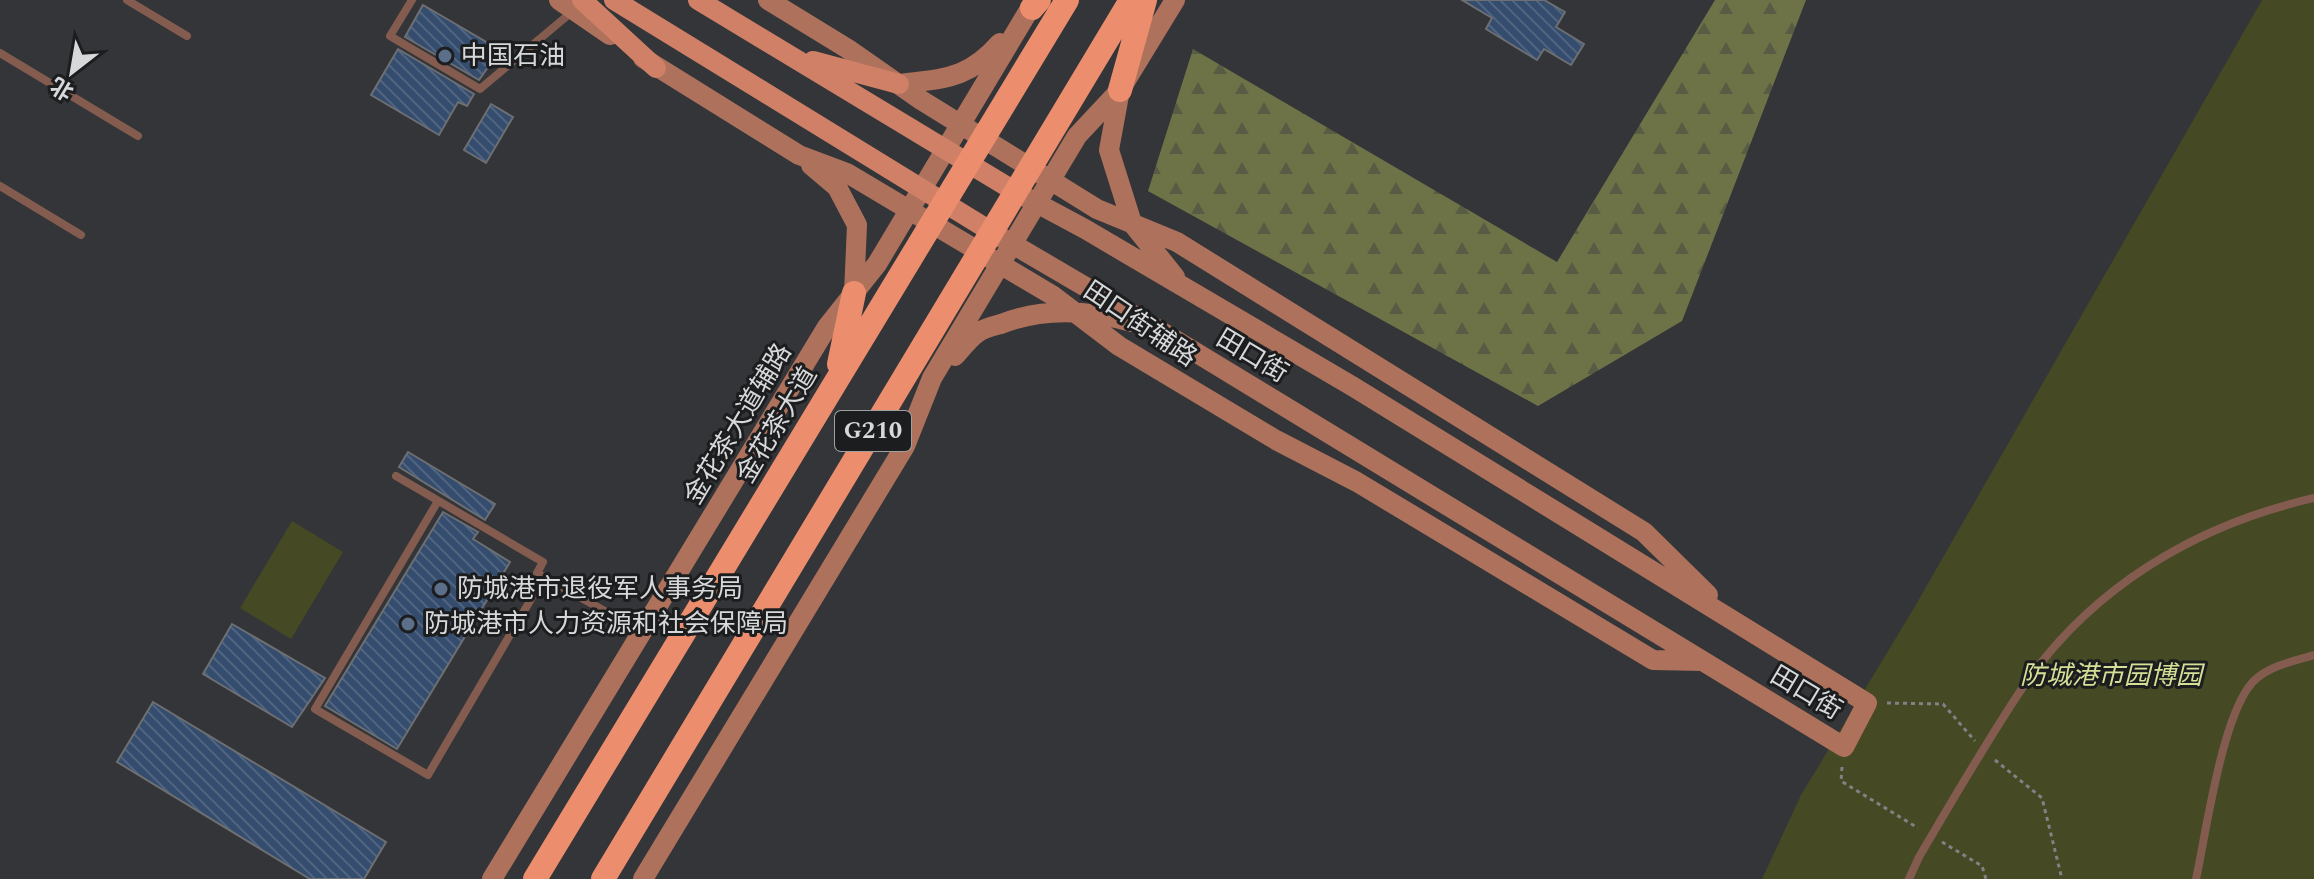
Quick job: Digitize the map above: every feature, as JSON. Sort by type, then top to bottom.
[{"type":"highway","name":"金花茶大道","points":[[535,879],[1067,0]]},
{"type":"highway","name":"G210","points":[[603,879],[1041,174],[1131,0]]},
{"type":"highway","points":[[1120,90],[1145,0]]},
{"type":"highway","points":[[835,382],[854,293]]},
{"type":"main road","name":"田口街","points":[[614,0],[944,202],[996,248]]},
{"type":"main road","name":"田口街","points":[[698,0],[1026,198]]},
{"type":"main road","points":[[572,3],[656,68]]},
{"type":"main road","points":[[786,53],[899,84]]},
{"type":"street","points":[[768,0],[1097,209],[1177,242],[1644,532],[1734,621]]},
{"type":"street","points":[[1041,174],[1120,90],[1175,0]]},
{"type":"street","name":"金花茶大道辅路","points":[[492,879],[827,327],[877,264],[1035,3]]},
{"type":"street","points":[[899,84],[953,77],[982,63],[1035,3]]},
{"type":"street","name":"田口街辅路","points":[[656,68],[799,155],[847,173],[932,224],[996,248],[1119,346],[1276,440],[1357,482],[1653,660],[1703,661]]},
{"type":"street","points":[[1120,90],[1109,150],[1132,223],[1182,286]]},
{"type":"street","points":[[799,155],[837,187],[857,225],[854,293]]},
{"type":"street","name":"田口街","points":[[996,248],[1159,330],[1844,747],[1867,703],[1352,386],[1085,229],[1026,198]]},
{"type":"street","points":[[643,879],[905,446],[932,378],[996,248]]},
{"type":"street","points":[[932,378],[978,332],[1013,319],[1073,311],[1109,316],[1159,330]]},
{"type":"street","points":[[1352,386],[1366,360]]},
{"type":"street","points":[[1518,579],[1532,557]]},
{"type":"lane","points":[[127,0],[187,36]]},
{"type":"lane","points":[[412,0],[390,36],[480,89],[572,3]]},
{"type":"lane","points":[[0,53],[138,136]]},
{"type":"lane","points":[[0,186],[81,235]]},
{"type":"lane","points":[[396,476],[543,562],[537,573],[642,632]]},
{"type":"lane","points":[[1909,879],[2022,689],[2065,635],[2099,602],[2162,556],[2225,524],[2271,508],[2314,498]]},
{"type":"lane","points":[[438,501],[315,709],[428,775],[544,577]]},
{"type":"lane","points":[[2196,879],[2227,733],[2236,705],[2254,680],[2272,667],[2314,655]]},
{"type":"path","points":[[1844,747],[1841,781],[1982,866],[1986,879]]},
{"type":"green space","points":[[1715,0],[1806,0],[1682,321],[1538,406],[1148,191],[1193,49],[1557,262]]},
{"type":"green space","name":"防城港市园博园","points":[[2262,0],[2314,0],[2314,879],[1762,879],[1801,795],[1914,608]]},
{"type":"green space","points":[[292,521],[343,552],[291,639],[240,608]]},
{"type":"building","points":[[1462,0],[1544,0],[1565,12],[1556,27],[1584,44],[1571,65],[1544,49],[1537,60],[1486,29],[1492,18]]},
{"type":"building","points":[[423,5],[500,50],[479,80],[405,37]]},
{"type":"building","points":[[398,49],[474,94],[467,106],[458,102],[439,135],[371,95]]},
{"type":"building","points":[[491,104],[513,117],[486,163],[464,150]]},
{"type":"building","points":[[408,452],[495,504],[485,520],[399,467]]},
{"type":"building","points":[[443,512],[478,532],[473,539],[510,562],[397,749],[325,706]]},
{"type":"building","points":[[232,624],[325,678],[292,727],[203,674]]},
{"type":"building","points":[[153,702],[386,842],[364,879],[310,879],[117,762]]},
{"type":"place","name":"中国石油","points":[[445,56]]},
{"type":"place","name":"防城港市退役军人事务局","points":[[441,589]]},
{"type":"place","name":"防城港市人力资源和社会保障局","points":[[408,624]]}]
